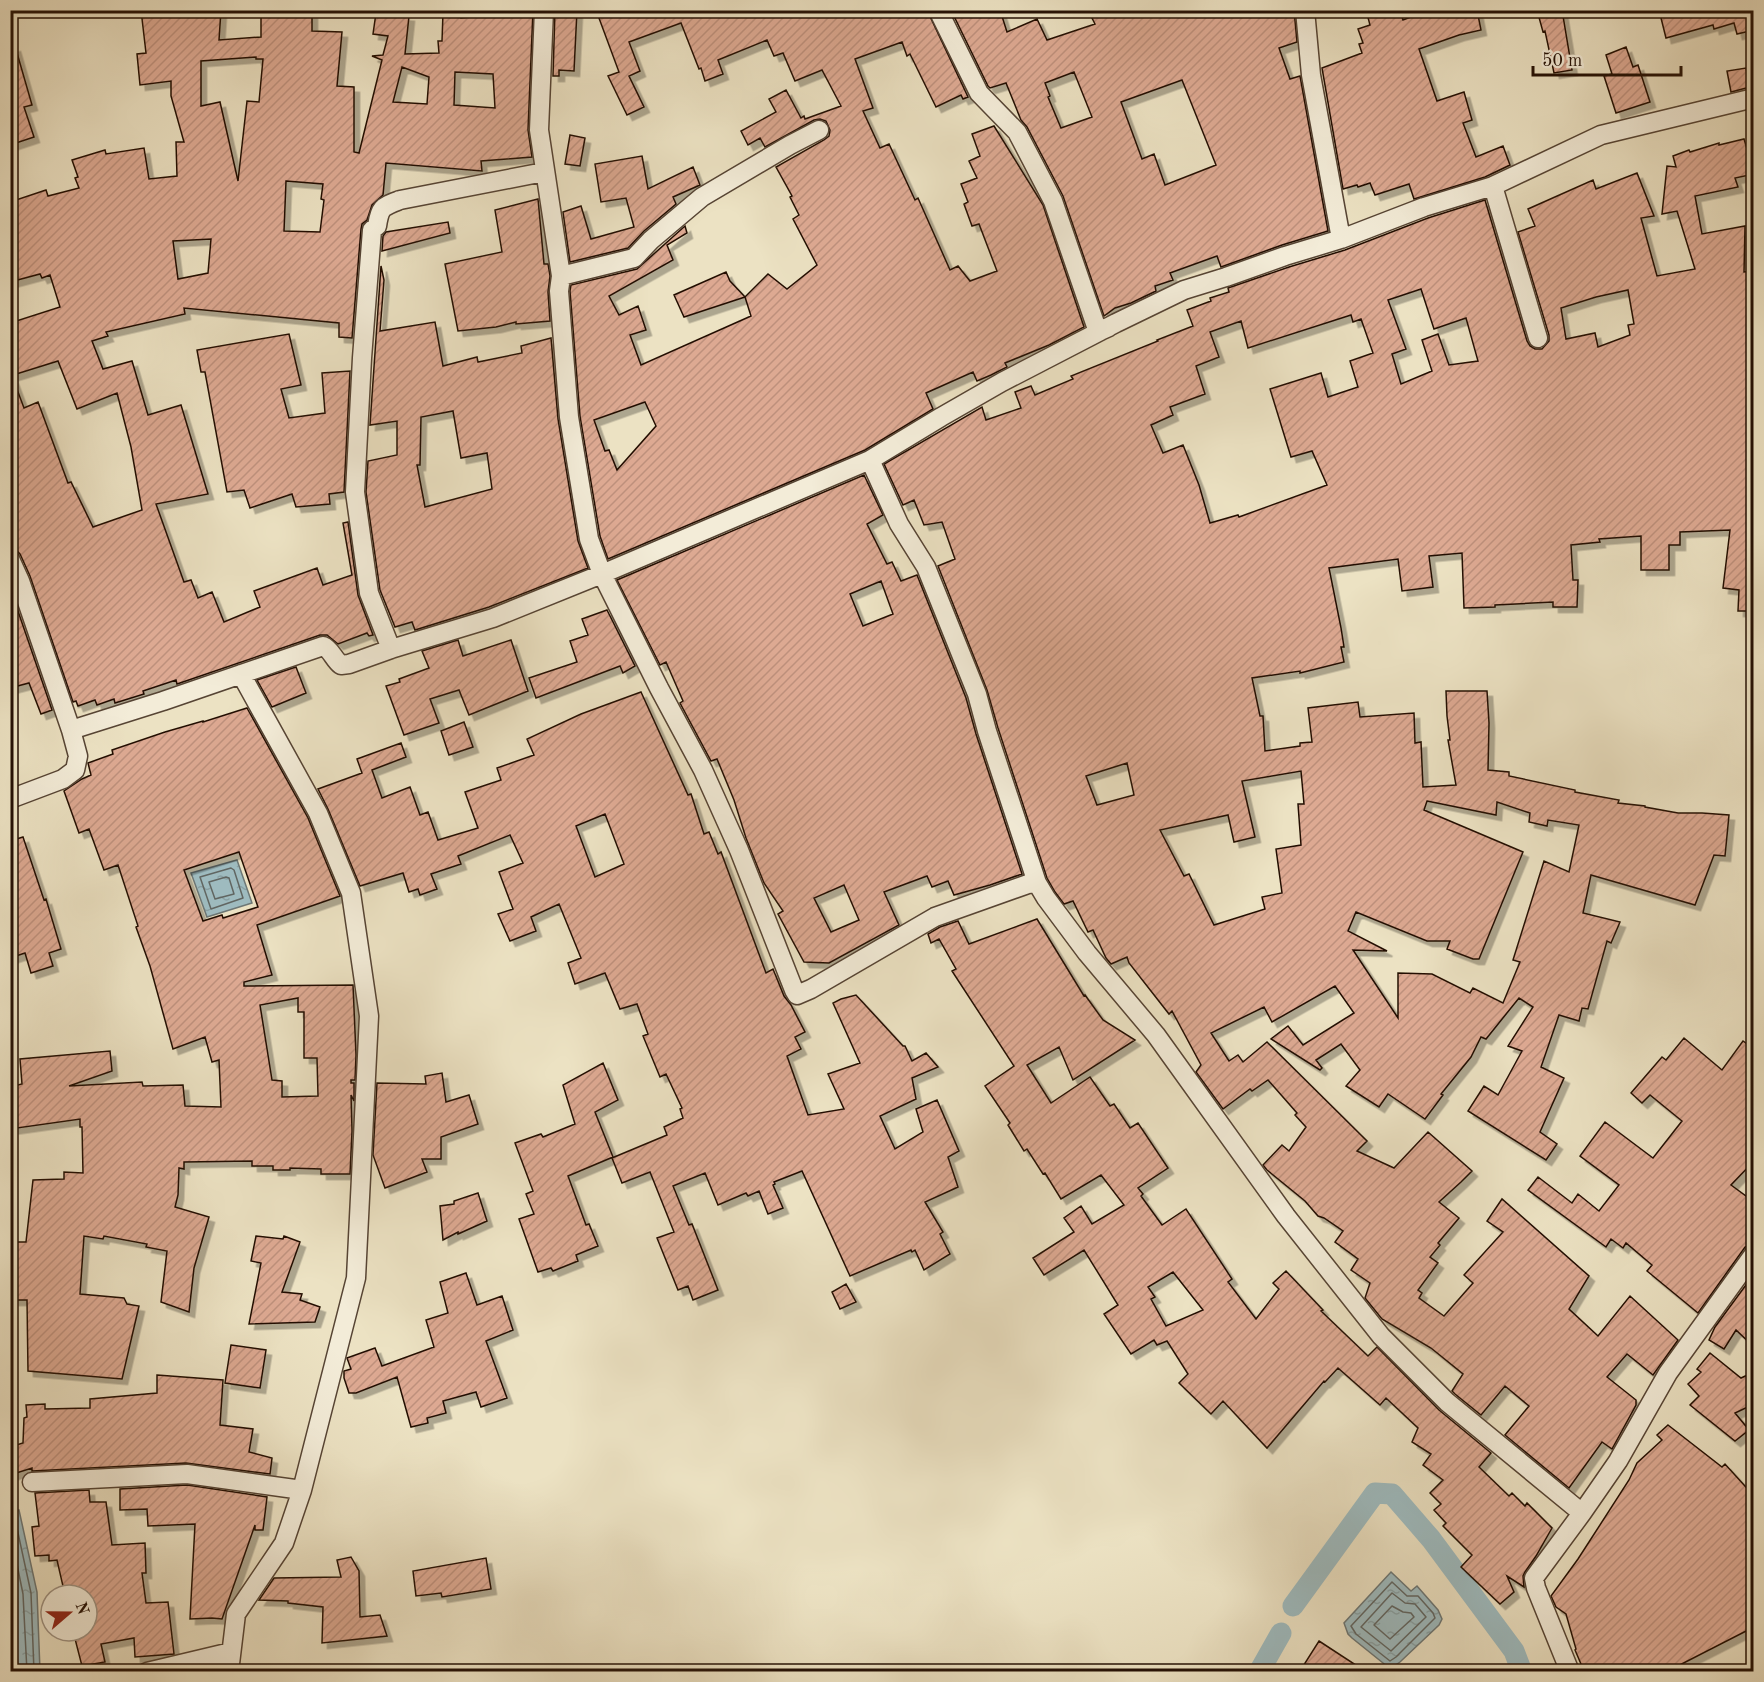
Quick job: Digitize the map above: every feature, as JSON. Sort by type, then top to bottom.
[{"type":"street","points":[[544,10],[539,130],[561,276],[560,291],[569,417],[589,539],[602,574],[703,770],[794,990],[797,995],[802,994],[935,917],[1037,883]]},
{"type":"street","points":[[938,10],[979,93],[1017,132],[1053,201],[1098,332],[1184,290],[1341,239],[1424,207],[1493,186],[1601,135],[1754,98]]},
{"type":"street","points":[[1305,10],[1311,75],[1341,239]]},
{"type":"street","points":[[561,276],[634,258],[651,240],[702,197],[819,130]]},
{"type":"street","points":[[391,649],[369,593],[356,492],[362,358],[372,230],[377,226],[379,212],[384,207],[400,200],[544,172]]},
{"type":"street","points":[[1493,186],[1538,338]]},
{"type":"street","points":[[71,730],[323,646],[328,648],[335,661],[341,665],[349,664],[493,618],[870,460],[992,388],[1116,323]]},
{"type":"street","points":[[870,460],[899,524],[926,567],[977,694],[1037,883],[1046,898],[1087,953],[1156,1035],[1286,1216],[1382,1336],[1447,1402],[1582,1513]]},
{"type":"street","points":[[10,559],[20,581],[78,756],[75,770],[63,779],[10,799]]},
{"type":"street","points":[[229,1671],[236,1614],[284,1543],[302,1490],[356,1278],[369,1016],[351,893],[318,813],[241,674]]},
{"type":"street","points":[[1570,1671],[1534,1578],[1618,1461],[1668,1373],[1754,1254]]},
{"type":"street","points":[[33,1482],[187,1474],[302,1490]]},
{"type":"street","points":[[147,1671],[231,1652]]},
{"type":"water","points":[[237,860],[252,903],[207,917],[191,873]]},
{"type":"water","points":[[11,1510],[19,1510],[37,1592],[40,1671],[11,1671]]},
{"type":"water","points":[[1391,1572],[1411,1591],[1417,1586],[1438,1610],[1442,1619],[1439,1625],[1400,1662],[1388,1667],[1348,1634],[1344,1623]]},
{"type":"building","points":[[141,10],[221,10],[219,40],[261,37],[261,14],[312,13],[312,31],[342,32],[337,86],[354,87],[354,152],[359,153],[382,60],[372,56],[383,55],[388,36],[373,34],[376,13],[409,16],[405,54],[439,53],[438,41],[442,41],[443,13],[461,14],[461,18],[499,14],[499,10],[533,10],[528,130],[532,157],[481,161],[482,171],[386,163],[383,195],[372,205],[361,229],[352,338],[339,337],[339,323],[184,308],[185,314],[106,332],[108,336],[92,341],[103,369],[132,361],[148,415],[181,405],[208,494],[156,504],[184,582],[191,580],[198,598],[212,592],[224,622],[260,607],[254,591],[317,568],[323,585],[352,575],[343,523],[348,522],[358,595],[373,635],[369,636],[367,633],[338,644],[327,635],[320,635],[177,684],[176,680],[143,691],[144,694],[115,703],[114,699],[97,705],[95,700],[78,706],[76,701],[73,702],[30,576],[20,554],[10,548],[10,377],[12,376],[24,408],[38,402],[68,483],[71,482],[93,527],[142,510],[131,447],[117,393],[77,409],[58,361],[10,376],[10,323],[60,307],[50,275],[42,278],[40,274],[10,282],[10,202],[46,190],[48,196],[79,188],[72,160],[105,150],[106,154],[144,148],[149,179],[177,176],[176,142],[184,142],[171,96],[171,81],[140,85],[137,54],[146,53]],"holes":[[[256,57],[256,59],[263,59],[259,102],[247,101],[238,181],[220,102],[201,106],[201,61]],[[402,67],[429,77],[427,104],[393,102]],[[455,72],[493,74],[495,108],[454,105]],[[286,181],[323,184],[321,199],[324,200],[320,232],[284,231]],[[211,239],[208,273],[178,279],[173,241]]]},
{"type":"building","points":[[555,10],[577,10],[574,71],[559,70],[559,76],[553,76]]},
{"type":"building","points":[[596,10],[927,10],[968,97],[963,99],[961,95],[936,107],[910,54],[907,56],[902,42],[855,59],[873,108],[863,111],[880,148],[889,144],[915,200],[918,198],[950,270],[958,266],[970,281],[997,271],[979,224],[972,226],[964,204],[968,202],[961,184],[977,178],[969,161],[980,156],[972,134],[994,126],[1043,205],[1084,327],[1049,345],[1005,363],[1007,367],[977,381],[973,372],[926,393],[933,409],[865,450],[608,559],[600,536],[580,416],[571,285],[637,269],[685,226],[687,233],[667,245],[673,260],[609,296],[619,315],[638,306],[646,330],[630,335],[641,365],[751,316],[745,297],[768,274],[787,289],[817,265],[793,219],[799,215],[790,197],[792,196],[776,167],[824,140],[829,136],[830,130],[826,121],[814,120],[765,147],[760,138],[748,145],[741,131],[776,112],[769,99],[786,90],[801,118],[804,116],[805,119],[841,106],[822,70],[795,81],[783,53],[774,56],[767,40],[718,60],[723,74],[705,81],[681,23],[629,42],[640,71],[629,76],[644,107],[627,115],[608,76],[619,72]],"holes":[[[645,402],[656,426],[617,470],[609,450],[605,451],[594,420]]]},
{"type":"building","points":[[951,10],[1000,10],[1007,32],[1037,19],[1047,40],[1095,24],[1092,18],[1110,10],[1294,10],[1297,42],[1279,48],[1290,79],[1300,76],[1328,231],[1221,267],[1217,256],[1170,273],[1173,280],[1155,286],[1156,291],[1115,308],[1104,316],[1063,196],[1027,127],[1021,120],[1006,83],[990,88]],"holes":[[[1074,72],[1092,117],[1061,128],[1048,97],[1050,96],[1045,83]],[[1182,80],[1216,165],[1165,185],[1154,154],[1142,159],[1121,102]]]},
{"type":"building","points":[[1366,10],[1400,10],[1403,20],[1429,10],[1477,10],[1481,30],[1419,49],[1437,101],[1464,92],[1472,120],[1463,123],[1476,157],[1503,146],[1510,165],[1485,177],[1414,199],[1409,184],[1375,195],[1370,183],[1343,189],[1322,68],[1362,53],[1359,44],[1363,43],[1358,29],[1370,25]]},
{"type":"building","points":[[1537,10],[1562,10],[1572,70],[1554,73],[1545,31],[1543,32]]},
{"type":"building","points":[[1659,10],[1754,10],[1754,30],[1737,34],[1734,23],[1714,29],[1713,25],[1666,38]]},
{"type":"building","points":[[15,46],[32,105],[24,107],[34,137],[10,145],[10,47]]},
{"type":"building","points":[[1626,47],[1633,67],[1638,65],[1650,102],[1616,113],[1604,76],[1612,74],[1606,55]]},
{"type":"building","points":[[1746,68],[1750,87],[1731,92],[1727,71]]},
{"type":"building","points":[[570,135],[585,138],[580,166],[565,164]]},
{"type":"building","points":[[1744,139],[1747,149],[1754,148],[1754,174],[1735,178],[1738,187],[1695,196],[1702,234],[1745,226],[1744,272],[1754,271],[1754,413],[1751,413],[1750,444],[1752,444],[1753,476],[1754,611],[1738,611],[1739,590],[1723,588],[1730,530],[1680,532],[1680,545],[1669,545],[1669,570],[1641,570],[1641,536],[1599,539],[1600,542],[1571,545],[1573,580],[1578,580],[1577,607],[1553,607],[1553,602],[1464,608],[1462,553],[1429,556],[1433,587],[1402,591],[1398,559],[1329,568],[1341,628],[1344,662],[1300,673],[1300,671],[1252,678],[1260,716],[1263,716],[1265,751],[1312,742],[1308,708],[1358,702],[1360,717],[1414,713],[1415,743],[1421,742],[1423,787],[1456,785],[1448,740],[1450,740],[1446,691],[1487,691],[1488,770],[1509,772],[1509,776],[1619,800],[1618,803],[1678,813],[1729,815],[1725,856],[1714,855],[1695,905],[1591,875],[1583,913],[1620,922],[1611,943],[1607,941],[1588,1009],[1582,1008],[1579,1021],[1559,1015],[1541,1067],[1564,1078],[1540,1132],[1557,1144],[1546,1160],[1468,1111],[1484,1086],[1498,1095],[1522,1051],[1508,1046],[1533,1007],[1519,998],[1486,1039],[1481,1037],[1471,1057],[1441,1094],[1443,1095],[1425,1119],[1388,1094],[1379,1107],[1346,1086],[1360,1070],[1341,1044],[1316,1060],[1322,1068],[1320,1070],[1271,1039],[1288,1026],[1303,1045],[1354,1013],[1335,986],[1272,1022],[1264,1007],[1211,1033],[1229,1061],[1238,1055],[1243,1062],[1267,1042],[1367,1141],[1357,1151],[1394,1168],[1428,1132],[1472,1171],[1439,1202],[1459,1218],[1438,1243],[1440,1245],[1430,1257],[1438,1263],[1418,1290],[1422,1293],[1419,1298],[1444,1316],[1473,1283],[1464,1275],[1503,1232],[1487,1221],[1502,1199],[1589,1276],[1569,1309],[1598,1336],[1630,1296],[1678,1340],[1653,1375],[1627,1354],[1607,1377],[1636,1400],[1636,1405],[1612,1449],[1602,1442],[1569,1488],[1505,1435],[1529,1406],[1505,1386],[1481,1415],[1455,1394],[1452,1391],[1463,1374],[1431,1348],[1382,1319],[1365,1298],[1370,1283],[1351,1270],[1358,1259],[1335,1242],[1343,1231],[1318,1216],[1305,1201],[1263,1165],[1282,1145],[1289,1151],[1306,1127],[1295,1115],[1297,1113],[1268,1080],[1252,1091],[1250,1089],[1223,1109],[1196,1072],[1201,1065],[1172,1011],[1169,1014],[1129,963],[1127,957],[1111,964],[1093,930],[1088,932],[1073,901],[1064,904],[1055,892],[1047,878],[987,690],[938,566],[955,559],[942,522],[924,525],[914,500],[903,505],[884,464],[982,407],[986,420],[1021,408],[1015,392],[1031,386],[1035,395],[1073,379],[1071,376],[1193,326],[1187,310],[1211,301],[1210,298],[1229,292],[1228,288],[1345,250],[1428,218],[1485,200],[1527,341],[1535,349],[1542,349],[1549,341],[1549,335],[1518,232],[1535,226],[1528,209],[1593,180],[1596,189],[1637,173],[1654,216],[1641,218],[1657,276],[1695,269],[1677,211],[1662,214],[1667,166],[1676,167],[1673,156],[1689,150],[1690,152],[1719,143],[1719,145]],"holes":[[[1421,289],[1434,329],[1466,318],[1478,361],[1449,365],[1438,334],[1422,340],[1432,371],[1401,384],[1392,354],[1406,349],[1388,300]],[[1628,290],[1634,324],[1628,325],[1630,335],[1598,347],[1595,333],[1566,339],[1561,308]],[[1351,315],[1353,322],[1361,319],[1373,353],[1350,361],[1358,387],[1328,397],[1321,373],[1270,389],[1291,457],[1312,451],[1327,485],[1239,517],[1238,515],[1210,523],[1199,485],[1183,445],[1163,453],[1151,425],[1173,415],[1170,407],[1205,394],[1196,366],[1219,357],[1210,332],[1241,321],[1248,348]],[[1127,763],[1134,795],[1097,805],[1086,776]],[[1301,771],[1304,804],[1298,804],[1301,845],[1276,849],[1282,893],[1262,897],[1265,909],[1214,925],[1189,874],[1184,876],[1160,830],[1228,815],[1234,842],[1255,837],[1242,781]],[[1427,801],[1496,815],[1497,802],[1530,813],[1529,822],[1547,826],[1548,820],[1579,825],[1569,872],[1544,861],[1513,960],[1520,962],[1503,1003],[1473,988],[1470,993],[1432,974],[1398,973],[1398,1018],[1353,950],[1387,951],[1348,931],[1356,912],[1427,941],[1450,941],[1447,949],[1479,959],[1523,852],[1424,810]]]},
{"type":"building","points":[[642,156],[648,189],[693,167],[700,185],[673,197],[676,204],[628,248],[570,262],[563,212],[581,206],[591,239],[634,227],[626,198],[601,202],[595,164]]},
{"type":"building","points":[[538,199],[544,264],[548,264],[550,276],[548,292],[550,321],[516,324],[516,322],[496,327],[458,331],[445,264],[502,252],[495,210]]},
{"type":"building","points":[[448,222],[450,233],[382,251],[383,236],[386,232]]},
{"type":"building","points":[[381,266],[384,280],[380,331],[435,322],[443,366],[477,357],[478,362],[522,353],[521,346],[551,338],[558,419],[578,541],[588,568],[489,607],[415,630],[412,622],[395,627],[380,590],[366,492],[368,461],[397,455],[397,421],[370,425]],"holes":[[[453,411],[461,458],[487,453],[492,489],[425,507],[417,465],[420,465],[421,417]]]},
{"type":"building","points":[[726,272],[730,281],[745,297],[684,317],[674,295]]},
{"type":"building","points":[[289,334],[301,385],[281,389],[289,418],[325,413],[322,373],[350,371],[344,492],[329,494],[330,504],[296,507],[292,494],[250,508],[244,490],[227,492],[205,372],[201,372],[197,350]]},
{"type":"building","points":[[864,475],[883,515],[867,524],[887,564],[892,562],[901,581],[917,575],[966,698],[1022,874],[954,895],[948,881],[932,887],[927,876],[884,892],[899,925],[829,963],[804,962],[778,914],[783,911],[764,883],[717,759],[711,761],[680,703],[683,701],[666,662],[660,665],[617,580]],"holes":[[[881,581],[893,614],[863,626],[850,594]],[[844,885],[859,920],[831,932],[814,898]]]},
{"type":"building","points":[[10,588],[52,710],[41,714],[29,683],[10,688]]},
{"type":"building","points":[[607,610],[635,666],[623,673],[620,666],[536,698],[529,678],[577,662],[570,641],[588,635],[582,619]]},
{"type":"building","points":[[458,640],[463,656],[511,640],[528,691],[469,715],[459,690],[430,699],[439,723],[404,735],[386,686],[429,668],[422,651]]},
{"type":"building","points":[[296,667],[306,693],[272,707],[257,680]]},
{"type":"building","points":[[641,692],[688,795],[691,794],[704,834],[709,832],[718,854],[721,852],[766,973],[773,969],[784,996],[805,1032],[795,1037],[801,1049],[787,1056],[808,1115],[844,1109],[828,1074],[860,1063],[833,1003],[841,999],[856,995],[905,1046],[912,1061],[926,1053],[938,1067],[912,1078],[916,1099],[880,1116],[895,1149],[923,1132],[916,1109],[937,1100],[959,1151],[948,1157],[958,1187],[925,1202],[943,1232],[940,1234],[950,1254],[924,1270],[915,1250],[912,1252],[911,1250],[850,1276],[802,1171],[774,1182],[773,1185],[783,1208],[768,1214],[759,1191],[748,1196],[746,1193],[718,1205],[705,1173],[673,1186],[689,1225],[692,1224],[718,1290],[693,1300],[688,1286],[678,1290],[657,1238],[674,1232],[650,1172],[622,1183],[612,1158],[667,1135],[664,1127],[683,1118],[680,1109],[682,1108],[666,1074],[660,1077],[643,1036],[648,1034],[637,1004],[620,1009],[605,973],[575,984],[568,963],[581,958],[559,904],[531,917],[536,931],[510,941],[498,914],[513,909],[499,872],[523,863],[510,835],[458,856],[461,864],[431,874],[437,889],[420,895],[418,889],[409,892],[403,873],[360,886],[318,789],[362,773],[357,759],[401,743],[406,757],[372,770],[382,798],[410,787],[420,815],[428,812],[438,840],[478,828],[465,792],[501,780],[497,768],[534,755],[527,739],[581,714]],"holes":[[[605,814],[624,864],[595,877],[576,826]]]},
{"type":"building","points":[[247,708],[308,818],[340,896],[257,925],[272,975],[244,982],[244,986],[353,985],[356,1055],[355,1080],[351,1080],[351,1083],[354,1083],[354,1101],[351,1095],[350,1174],[321,1174],[321,1169],[273,1170],[273,1166],[252,1166],[252,1161],[184,1162],[184,1169],[179,1168],[175,1207],[209,1217],[194,1268],[189,1312],[161,1302],[167,1251],[146,1247],[147,1244],[104,1236],[103,1239],[84,1236],[80,1294],[124,1298],[127,1304],[139,1306],[122,1379],[28,1371],[27,1300],[13,1300],[12,1242],[26,1242],[33,1180],[64,1179],[64,1172],[83,1173],[82,1127],[80,1127],[80,1119],[10,1129],[10,1087],[22,1084],[20,1059],[110,1051],[112,1071],[69,1086],[142,1082],[143,1086],[183,1085],[185,1106],[221,1107],[219,1060],[212,1062],[205,1037],[173,1049],[118,865],[104,870],[89,829],[79,833],[64,791],[91,775],[88,763],[113,754],[112,750]],"holes":[[[239,852],[258,907],[223,918],[222,915],[203,921],[184,870]],[[298,998],[298,1012],[304,1012],[304,1058],[317,1058],[318,1096],[282,1097],[282,1081],[272,1080],[260,1005]]]},
{"type":"building","points":[[464,722],[473,747],[449,755],[441,731]]},
{"type":"building","points":[[23,837],[44,900],[46,899],[61,949],[49,953],[53,966],[31,973],[25,953],[10,958],[10,841]]},
{"type":"building","points":[[1037,919],[1084,996],[1103,1020],[1135,1040],[1073,1080],[1059,1047],[1027,1065],[1051,1103],[1090,1077],[1110,1106],[1114,1104],[1130,1128],[1138,1123],[1168,1168],[1138,1188],[1143,1194],[1141,1196],[1162,1225],[1186,1209],[1232,1279],[1228,1282],[1256,1319],[1279,1289],[1273,1283],[1286,1271],[1323,1310],[1321,1311],[1368,1356],[1377,1347],[1439,1410],[1491,1453],[1479,1467],[1509,1496],[1512,1493],[1525,1506],[1527,1503],[1552,1528],[1523,1576],[1524,1587],[1507,1576],[1514,1592],[1500,1604],[1461,1567],[1472,1555],[1443,1526],[1446,1523],[1434,1510],[1441,1504],[1430,1493],[1443,1480],[1423,1465],[1431,1454],[1412,1442],[1418,1428],[1386,1398],[1380,1405],[1338,1368],[1324,1381],[1267,1448],[1223,1401],[1211,1414],[1179,1383],[1188,1374],[1167,1341],[1157,1345],[1154,1340],[1131,1354],[1104,1314],[1118,1305],[1084,1250],[1044,1275],[1033,1258],[1074,1232],[1064,1218],[1081,1206],[1092,1224],[1124,1205],[1101,1175],[1061,1199],[1027,1149],[1024,1151],[1008,1125],[1010,1123],[985,1086],[1014,1066],[952,971],[956,969],[939,939],[931,943],[928,934],[958,921],[969,944]],"holes":[[[1173,1272],[1203,1310],[1166,1326],[1151,1299],[1155,1297],[1148,1287]]]},
{"type":"building","points":[[1684,1038],[1722,1070],[1743,1041],[1754,1049],[1754,1161],[1731,1185],[1754,1202],[1754,1243],[1745,1247],[1698,1313],[1647,1271],[1652,1265],[1626,1243],[1623,1248],[1611,1239],[1606,1247],[1528,1190],[1538,1177],[1572,1203],[1578,1194],[1599,1211],[1619,1185],[1580,1156],[1605,1122],[1653,1158],[1682,1121],[1650,1095],[1642,1103],[1631,1093],[1662,1057],[1666,1060]]},
{"type":"building","points":[[603,1063],[618,1100],[595,1112],[613,1157],[568,1176],[586,1225],[589,1224],[598,1246],[576,1255],[578,1261],[553,1271],[551,1268],[538,1272],[519,1219],[534,1214],[526,1194],[533,1191],[515,1143],[541,1134],[543,1137],[575,1124],[563,1085]]},
{"type":"building","points":[[442,1073],[446,1102],[469,1095],[478,1124],[441,1137],[441,1159],[422,1159],[427,1172],[385,1188],[373,1155],[377,1083],[426,1084],[425,1076]]},
{"type":"building","points":[[478,1193],[487,1221],[443,1240],[440,1206],[454,1204],[454,1201]]},
{"type":"building","points":[[256,1236],[283,1239],[284,1236],[300,1242],[282,1292],[302,1294],[300,1300],[320,1307],[315,1322],[249,1324],[261,1263],[251,1261]]},
{"type":"building","points":[[466,1273],[477,1305],[502,1296],[513,1330],[486,1341],[507,1398],[481,1407],[476,1392],[443,1401],[446,1413],[427,1418],[428,1423],[411,1427],[397,1377],[356,1393],[349,1393],[344,1378],[344,1371],[351,1369],[347,1358],[375,1348],[382,1366],[434,1347],[426,1320],[448,1313],[440,1282]]},
{"type":"building","points":[[1754,1274],[1754,1347],[1736,1330],[1724,1349],[1709,1340],[1715,1327]]},
{"type":"building","points":[[846,1284],[856,1302],[840,1309],[832,1292]]},
{"type":"building","points":[[231,1345],[266,1350],[260,1388],[225,1383]]},
{"type":"building","points":[[1710,1353],[1741,1378],[1754,1372],[1754,1404],[1735,1413],[1749,1430],[1735,1441],[1690,1405],[1699,1396],[1688,1384],[1701,1372],[1697,1369]]},
{"type":"building","points":[[157,1375],[223,1380],[220,1425],[253,1429],[249,1452],[272,1458],[270,1474],[186,1463],[32,1471],[32,1468],[10,1475],[10,1447],[23,1443],[24,1418],[27,1417],[26,1405],[45,1404],[45,1409],[90,1408],[90,1399],[157,1393]]},
{"type":"building","points":[[1668,1425],[1722,1467],[1725,1464],[1754,1496],[1754,1627],[1668,1671],[1584,1671],[1575,1650],[1566,1614],[1556,1607],[1551,1596],[1578,1559],[1629,1480],[1637,1463],[1662,1440],[1657,1435]]},
{"type":"building","points":[[187,1485],[267,1497],[263,1530],[255,1530],[255,1525],[222,1619],[190,1619],[195,1524],[148,1526],[147,1509],[120,1510],[120,1489]]},
{"type":"building","points":[[89,1490],[90,1502],[106,1502],[112,1545],[145,1543],[146,1573],[142,1573],[146,1603],[168,1602],[174,1654],[135,1657],[134,1638],[101,1644],[105,1662],[82,1666],[76,1643],[99,1643],[99,1583],[62,1583],[57,1560],[49,1561],[49,1555],[35,1556],[32,1527],[39,1526],[35,1493]]},
{"type":"building","points":[[351,1557],[359,1571],[360,1617],[380,1615],[387,1636],[322,1643],[323,1607],[288,1603],[288,1601],[259,1600],[274,1578],[341,1577],[337,1560]]},
{"type":"building","points":[[486,1558],[491,1589],[442,1597],[441,1593],[416,1596],[413,1571]]},
{"type":"building","points":[[1319,1641],[1365,1671],[1300,1671]]},
{"type":"waterway","points":[[1293,1606],[1375,1493],[1392,1494],[1431,1539],[1514,1651],[1522,1672]]},
{"type":"waterway","points":[[1259,1672],[1281,1633]]}]
